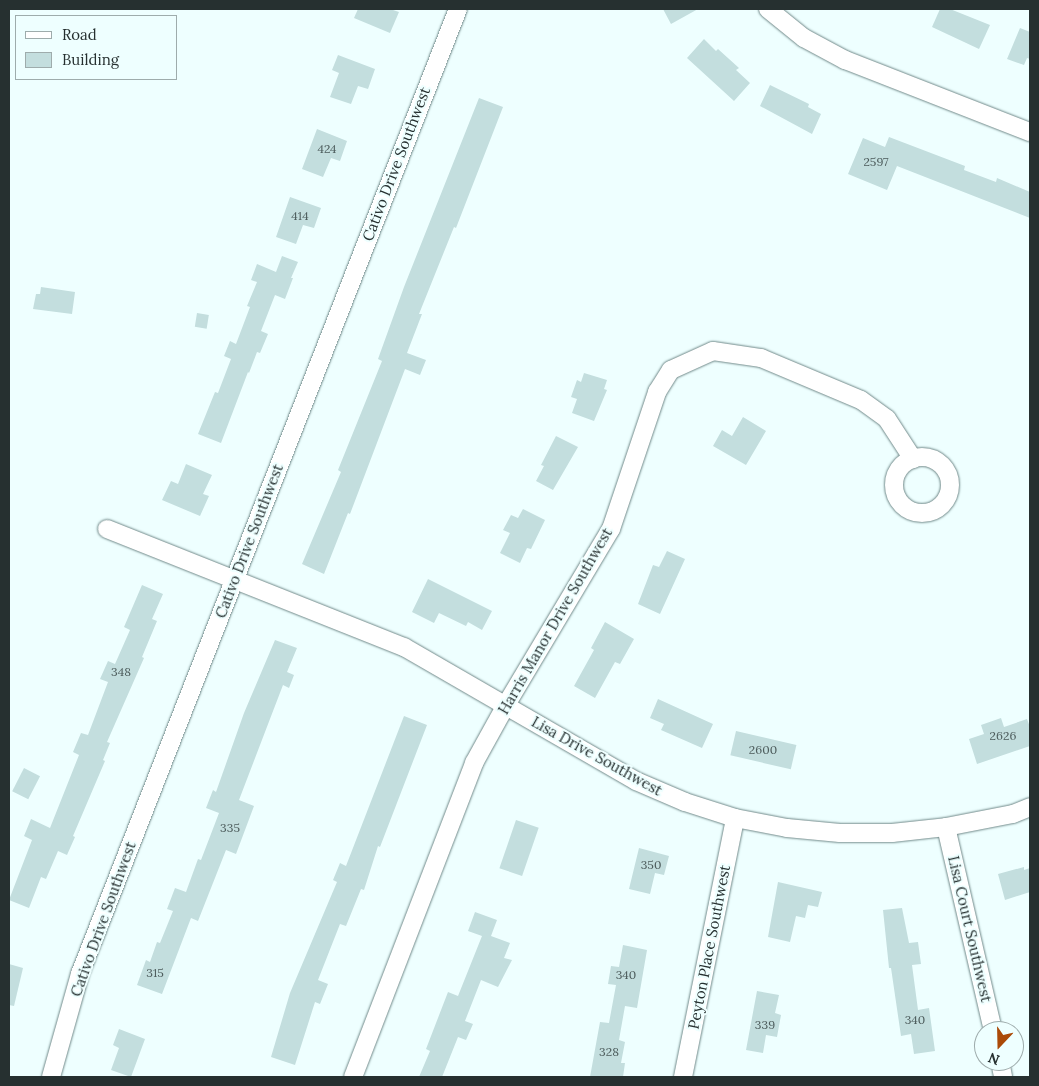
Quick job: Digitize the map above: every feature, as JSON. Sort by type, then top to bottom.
[{"type":"street","name":"Cativo Drive Southwest","points":[[51,1077],[80,974],[458,9]]},
{"type":"street","points":[[768,9],[804,38],[845,60],[1030,132]]},
{"type":"street","name":"Harris Manor Drive Southwest","points":[[353,1077],[474,764],[506,705],[611,530],[657,392],[672,370],[713,351],[761,358],[862,400],[887,419],[913,459]]},
{"type":"street","name":"Lisa Drive Southwest","points":[[107,529],[404,647],[636,781],[684,802],[735,818],[787,828],[840,833],[892,833],[946,827],[1013,814],[1030,807]]},
{"type":"street","name":"Peyton Place Southwest","points":[[683,1077],[735,818]]},
{"type":"street","name":"Lisa Court Southwest","points":[[946,827],[991,1021]]},
{"type":"building","points":[[358,9],[390,9],[399,12],[390,33],[354,18]]},
{"type":"building","points":[[663,9],[698,9],[671,24]]},
{"type":"building","points":[[940,9],[950,9],[990,25],[979,49],[932,27]]},
{"type":"building","points":[[1020,28],[1030,32],[1030,59],[1027,58],[1024,65],[1007,59]]},
{"type":"building","points":[[704,39],[716,51],[718,49],[739,68],[736,70],[750,83],[734,101],[687,58]]},
{"type":"building","points":[[338,55],[375,69],[368,89],[358,86],[351,104],[330,97],[339,73],[332,70]]},
{"type":"building","points":[[770,85],[809,104],[808,107],[821,114],[812,134],[760,106]]},
{"type":"building","points":[[479,98],[503,107],[456,228],[454,227],[419,314],[422,314],[407,353],[426,360],[420,375],[405,369],[350,514],[348,513],[324,574],[302,564],[341,472],[338,470],[382,361],[378,359],[404,287]]},
{"type":"building","points":[[317,129],[347,141],[340,161],[331,158],[323,177],[302,169]]},
{"type":"building","points":[[889,137],[965,166],[964,170],[996,182],[997,178],[1030,192],[1030,218],[897,166],[887,190],[848,174],[863,138],[885,147]]},
{"type":"building","points":[[290,197],[321,208],[314,228],[303,225],[296,244],[276,237]]},
{"type":"building","points":[[282,256],[298,262],[291,278],[293,278],[285,299],[275,295],[261,331],[268,334],[260,353],[257,352],[248,372],[221,443],[198,434],[215,392],[218,393],[231,359],[224,356],[230,341],[236,344],[250,307],[247,306],[257,282],[251,280],[257,264],[276,272]]},
{"type":"building","points":[[41,287],[75,292],[72,314],[33,309],[36,294],[40,294]]},
{"type":"building","points":[[197,313],[209,315],[207,329],[195,327]]},
{"type":"building","points":[[584,373],[607,380],[604,389],[607,390],[594,421],[572,413],[577,399],[571,397],[577,380],[581,382]]},
{"type":"building","points":[[743,417],[766,431],[746,465],[713,446],[722,430],[732,436]]},
{"type":"building","points":[[556,436],[578,447],[553,490],[536,481],[544,466],[541,465]]},
{"type":"building","points":[[186,464],[212,475],[203,494],[209,496],[200,516],[162,500],[171,481],[178,484]]},
{"type":"building","points":[[523,509],[545,520],[531,549],[527,548],[520,563],[500,553],[510,533],[503,530],[511,515],[518,518]]},
{"type":"building","points":[[667,551],[685,559],[660,614],[638,604],[653,565],[659,567]]},
{"type":"building","points":[[428,579],[492,611],[482,630],[468,622],[466,626],[439,613],[434,623],[412,612]]},
{"type":"building","points":[[142,585],[163,594],[152,619],[157,621],[142,657],[144,658],[107,742],[110,743],[103,760],[105,761],[73,836],[75,837],[67,855],[58,851],[46,879],[41,877],[29,908],[9,900],[32,840],[24,836],[31,819],[50,828],[79,755],[73,752],[81,733],[88,735],[108,682],[100,679],[108,661],[115,664],[130,630],[124,627]]},
{"type":"building","points":[[605,622],[634,639],[620,664],[615,662],[595,698],[574,686],[594,650],[591,648]]},
{"type":"building","points":[[275,640],[297,648],[287,672],[294,675],[289,688],[283,685],[239,800],[254,806],[236,854],[226,850],[198,921],[191,918],[162,994],[137,985],[146,960],[150,962],[157,942],[160,943],[173,911],[167,909],[175,888],[186,892],[198,859],[201,860],[219,813],[206,808],[213,790],[216,792],[244,713]]},
{"type":"building","points":[[658,699],[713,724],[702,748],[661,730],[664,724],[650,718]]},
{"type":"building","points":[[404,716],[427,725],[380,847],[378,846],[364,890],[361,889],[346,926],[340,924],[318,980],[328,984],[320,1004],[315,1002],[295,1065],[271,1057],[290,993],[337,882],[333,880],[340,863],[346,866]]},
{"type":"building","points":[[1001,718],[1004,727],[1027,719],[1030,727],[1030,746],[977,764],[969,739],[984,734],[981,725]]},
{"type":"building","points":[[736,731],[796,745],[791,769],[730,755]]},
{"type":"building","points":[[24,768],[40,776],[28,799],[12,791]]},
{"type":"building","points":[[516,820],[539,828],[522,876],[499,868]]},
{"type":"building","points":[[639,848],[669,856],[664,875],[655,873],[650,894],[629,889]]},
{"type":"building","points":[[1024,867],[1024,870],[1030,868],[1030,892],[1005,900],[998,874]]},
{"type":"building","points":[[778,882],[822,892],[818,907],[808,905],[805,918],[796,916],[790,942],[768,937]]},
{"type":"building","points":[[902,908],[909,943],[918,942],[921,964],[912,965],[918,1010],[929,1008],[935,1051],[914,1054],[911,1034],[901,1036],[891,968],[889,968],[883,910]]},
{"type":"building","points":[[475,912],[497,920],[491,936],[510,943],[504,958],[512,960],[498,987],[481,980],[465,1021],[473,1024],[466,1040],[458,1037],[442,1077],[419,1077],[430,1051],[426,1049],[448,992],[458,996],[482,936],[468,931]]},
{"type":"building","points":[[623,945],[647,950],[637,1008],[625,1006],[619,1040],[625,1042],[621,1063],[625,1063],[623,1077],[590,1077],[600,1022],[609,1023],[616,985],[608,984],[611,966],[619,967]]},
{"type":"building","points":[[9,964],[23,968],[14,1006],[9,1005]]},
{"type":"building","points":[[757,991],[779,995],[775,1013],[781,1015],[777,1037],[766,1035],[763,1053],[746,1050]]},
{"type":"building","points":[[119,1029],[145,1039],[131,1077],[111,1070],[119,1048],[113,1045]]}]
